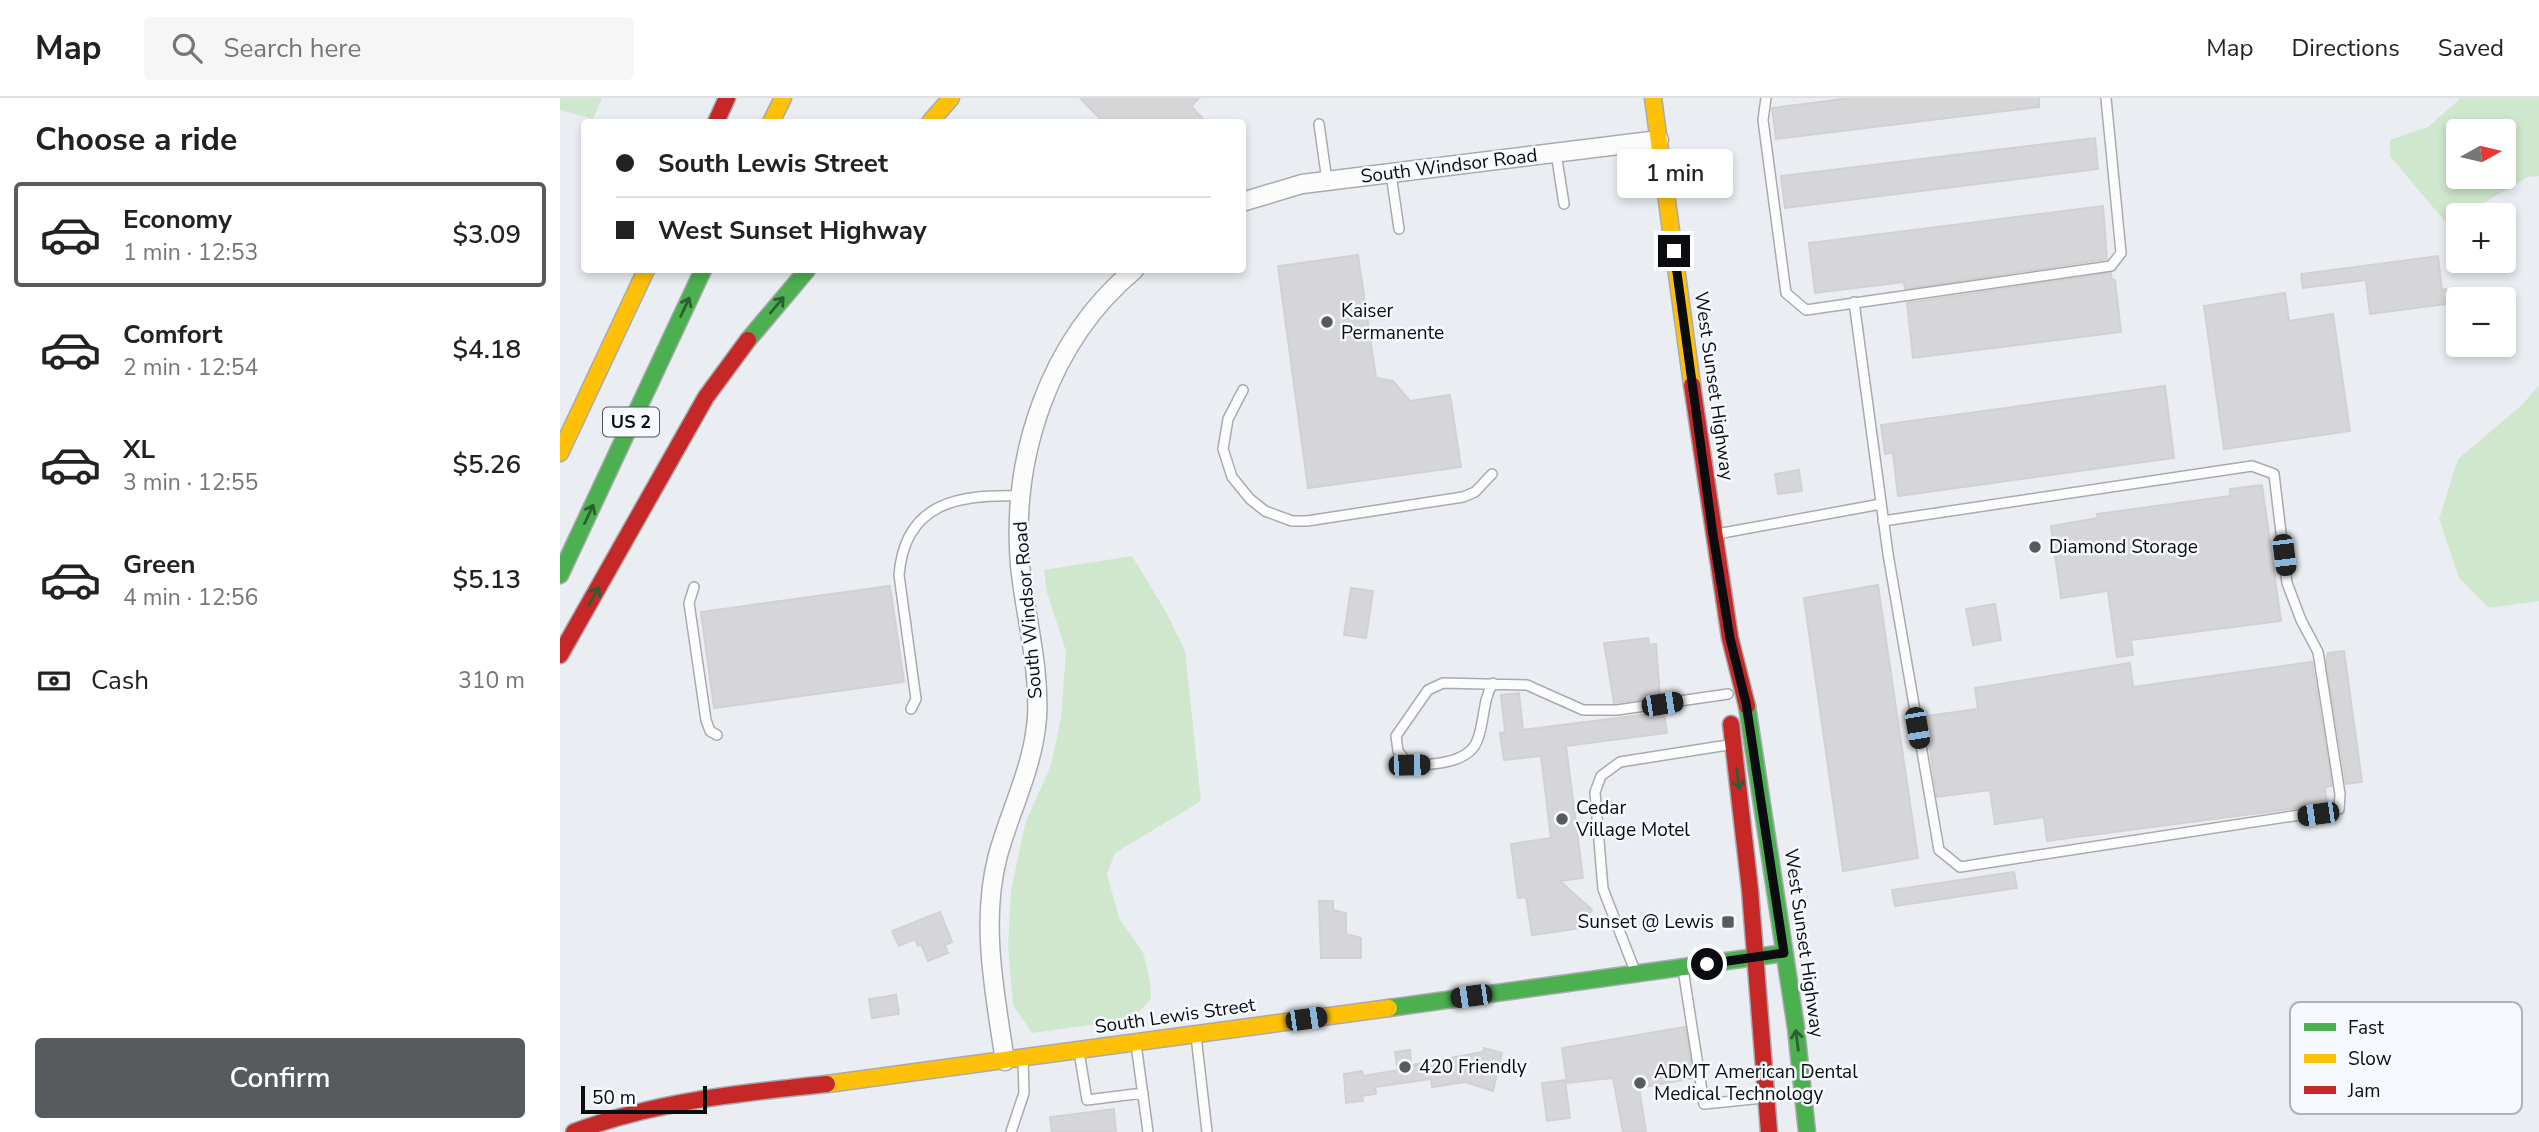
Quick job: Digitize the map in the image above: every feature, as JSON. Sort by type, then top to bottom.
[{"type":"main road","points":[[700,119],[709,98]]},
{"type":"main road","points":[[717,119],[727,98]]},
{"type":"main road","points":[[772,119],[782,98]]},
{"type":"main road","points":[[933,119],[951,98]]},
{"type":"main road","name":"West Sunset Highway","points":[[1653,98],[1713,535],[1730,638],[1746,703],[1784,953],[1807,1132]]},
{"type":"main road","points":[[590,388],[638,273]]},
{"type":"main road","name":"US 2","points":[[560,453],[645,273]]},
{"type":"main road","name":"US 2","points":[[560,575],[702,273]]},
{"type":"main road","points":[[560,655],[705,397],[804,273]]},
{"type":"main road","name":"West Sunset Highway","points":[[1730,638],[1728,694],[1755,957],[1769,1132]]},
{"type":"main road","name":"South Lewis Street","points":[[574,1132],[593,1123],[649,1108],[1784,953]]},
{"type":"street","name":"South Windsor Road","points":[[1246,201],[1302,184],[1659,140]]},
{"type":"street","name":"South Windsor Road","points":[[1014,1060],[993,969],[989,914],[997,858],[1033,754],[1037,715],[1036,666],[1017,521],[1020,496],[1034,420],[1056,372],[1079,328],[1100,301],[1128,273]]},
{"type":"lane","points":[[1766,98],[1763,120],[1786,293],[1805,310],[2111,266],[2122,253],[2106,98]]},
{"type":"lane","points":[[1319,124],[1327,181]]},
{"type":"lane","points":[[1556,153],[1564,204]]},
{"type":"lane","points":[[1391,174],[1399,229]]},
{"type":"lane","points":[[1854,302],[1883,521],[1939,850],[1960,867],[2339,809],[2340,794],[2318,652],[2301,620],[2287,583],[2274,474],[2252,466],[1883,521]]},
{"type":"lane","points":[[1243,390],[1224,436],[1227,465],[1250,499],[1280,518],[1307,521],[1463,498],[1475,492],[1492,474]]},
{"type":"lane","points":[[911,709],[916,699],[899,575],[900,560],[911,534],[931,511],[957,498],[1020,496]]},
{"type":"lane","points":[[1713,535],[1881,504]]},
{"type":"lane","points":[[694,587],[689,603],[706,720],[710,731],[717,735]]},
{"type":"lane","points":[[1493,683],[1487,692],[1477,742],[1465,755],[1431,765],[1409,765],[1398,751],[1396,736],[1428,690],[1443,683],[1493,683],[1527,685],[1583,710],[1617,710],[1728,694]]},
{"type":"lane","points":[[1636,973],[1603,889],[1594,815],[1601,776],[1620,762],[1734,744]]},
{"type":"lane","points":[[1683,967],[1704,1104],[1767,1098]]},
{"type":"lane","points":[[1195,1034],[1207,1132]]},
{"type":"lane","points":[[1136,1043],[1148,1132]]},
{"type":"lane","points":[[1079,1050],[1087,1100],[1143,1093]]},
{"type":"lane","points":[[1011,1132],[1024,1093],[1014,1060]]},
{"type":"green space","points":[[560,98],[602,98],[593,119],[560,110]]},
{"type":"green space","points":[[2461,98],[2539,98],[2539,176],[2528,177],[2516,184],[2516,119],[2446,119],[2446,189],[2507,189],[2483,203],[2446,203],[2446,223],[2390,156],[2390,140],[2428,127]]},
{"type":"green space","points":[[2539,385],[2539,601],[2489,608],[2459,578],[2439,519],[2458,459],[2522,405]]},
{"type":"green space","points":[[1132,556],[1166,612],[1185,651],[1201,801],[1115,853],[1107,874],[1119,918],[1143,952],[1151,999],[1132,1019],[1032,1033],[1013,1005],[1008,945],[1011,891],[1025,824],[1051,765],[1061,718],[1066,651],[1047,593],[1044,570]]},
{"type":"building","points":[[1080,98],[1199,98],[1191,106],[1203,119],[1100,119]]},
{"type":"building","points":[[1851,98],[2039,98],[2039,107],[1776,139],[1772,108]]},
{"type":"building","points":[[2095,138],[2098,169],[1785,208],[1781,176]]},
{"type":"building","points":[[2103,206],[2107,259],[1905,289],[1904,282],[1815,293],[1809,243]]},
{"type":"building","name":"Kaiser Permanente","points":[[1358,255],[1376,378],[1393,381],[1410,401],[1450,395],[1461,467],[1308,488],[1278,266]]},
{"type":"building","points":[[2438,256],[2442,290],[2446,289],[2446,304],[2370,314],[2366,280],[2303,288],[2301,274]]},
{"type":"building","points":[[2111,273],[2112,280],[2115,280],[2121,332],[1913,358],[1907,303]]},
{"type":"building","points":[[2285,293],[2289,321],[2333,314],[2350,431],[2224,449],[2204,306]]},
{"type":"building","points":[[2165,386],[2174,458],[1898,496],[1893,453],[1885,454],[1881,425]]},
{"type":"building","points":[[1799,470],[1802,491],[1778,494],[1775,474]]},
{"type":"building","points":[[2262,485],[2281,621],[2131,640],[2133,655],[2117,657],[2108,591],[2061,598],[2051,526],[2098,518],[2097,514],[2230,496],[2230,489]]},
{"type":"building","points":[[1878,585],[1918,858],[1843,871],[1804,598]]},
{"type":"building","points":[[890,586],[904,682],[714,708],[701,612]]},
{"type":"building","points":[[1351,588],[1373,591],[1366,638],[1344,635]]},
{"type":"building","points":[[1995,604],[2001,640],[1973,645],[1966,609]]},
{"type":"building","points":[[1648,638],[1649,645],[1656,644],[1660,697],[1614,703],[1604,643]]},
{"type":"building","points":[[2344,651],[2362,782],[2346,784],[2326,660],[2328,653]]},
{"type":"building","points":[[2312,662],[2332,786],[2325,787],[2327,804],[2047,841],[2044,817],[1995,824],[1990,790],[1937,797],[1925,716],[1978,709],[1975,688],[2130,663],[2133,687]]},
{"type":"building","points":[[1519,693],[1523,730],[1664,712],[1667,733],[1566,746],[1583,878],[1560,881],[1592,910],[1581,928],[1532,935],[1526,897],[1518,898],[1511,844],[1551,838],[1541,756],[1504,760],[1500,733],[1505,732],[1501,695]]},
{"type":"building","points":[[2014,872],[2017,888],[1895,906],[1892,890]]},
{"type":"building","points":[[1319,901],[1333,901],[1333,910],[1346,913],[1346,934],[1361,938],[1361,958],[1321,958]]},
{"type":"building","points":[[940,912],[952,942],[945,945],[948,953],[928,961],[921,944],[918,946],[915,939],[899,946],[892,931]]},
{"type":"building","points":[[896,995],[899,1014],[872,1018],[869,999]]},
{"type":"building","name":"ADMT American Dental Medical Technology","points":[[1685,1027],[1693,1078],[1639,1088],[1646,1132],[1623,1132],[1613,1078],[1567,1083],[1562,1048]]},
{"type":"building","points":[[1484,1048],[1502,1053],[1493,1091],[1465,1082],[1432,1087],[1431,1079],[1375,1087],[1376,1094],[1362,1096],[1363,1101],[1346,1103],[1344,1074],[1362,1071],[1363,1076],[1398,1070],[1395,1052],[1410,1050],[1411,1065],[1483,1052]]},
{"type":"building","points":[[1565,1080],[1570,1118],[1547,1121],[1542,1083]]},
{"type":"building","points":[[1114,1109],[1116,1132],[1052,1132],[1050,1117]]},
{"type":"traffic: fast","points":[[560,575],[702,273]]},
{"type":"traffic: fast","points":[[748,340],[804,273]]},
{"type":"traffic: fast","points":[[1747,706],[1796,1028],[1807,1132]]},
{"type":"traffic: fast","points":[[1389,1008],[1784,953]]},
{"type":"traffic: slow","points":[[772,119],[783,98]]},
{"type":"traffic: slow","points":[[933,119],[951,98]]},
{"type":"traffic: slow","points":[[1653,98],[1692,385]]},
{"type":"traffic: slow","points":[[560,453],[645,273]]},
{"type":"traffic: slow","points":[[827,1084],[1389,1008]]},
{"type":"traffic: jam","points":[[717,119],[727,98]]},
{"type":"traffic: jam","points":[[560,655],[706,397],[748,340]]},
{"type":"traffic: jam","points":[[1692,385],[1730,638],[1747,706]]},
{"type":"traffic: jam","points":[[1731,724],[1750,890],[1769,1132]]},
{"type":"traffic: jam","points":[[574,1132],[605,1121],[667,1106],[730,1095],[827,1084]]},
{"type":"place","name":"Kaiser Permanente","points":[[1327,322]]},
{"type":"place","name":"Diamond Storage","points":[[2035,547]]},
{"type":"place","name":"Cedar Village Motel","points":[[1562,819]]},
{"type":"place","name":"Sunset @ Lewis","points":[[1728,922]]},
{"type":"place","name":"420 Friendly","points":[[1405,1067]]},
{"type":"place","name":"ADMT American Dental Medical Technology","points":[[1640,1083]]},
{"type":"route","points":[[1674,251],[1713,535],[1730,638],[1746,703],[1784,953],[1707,964]]}]
